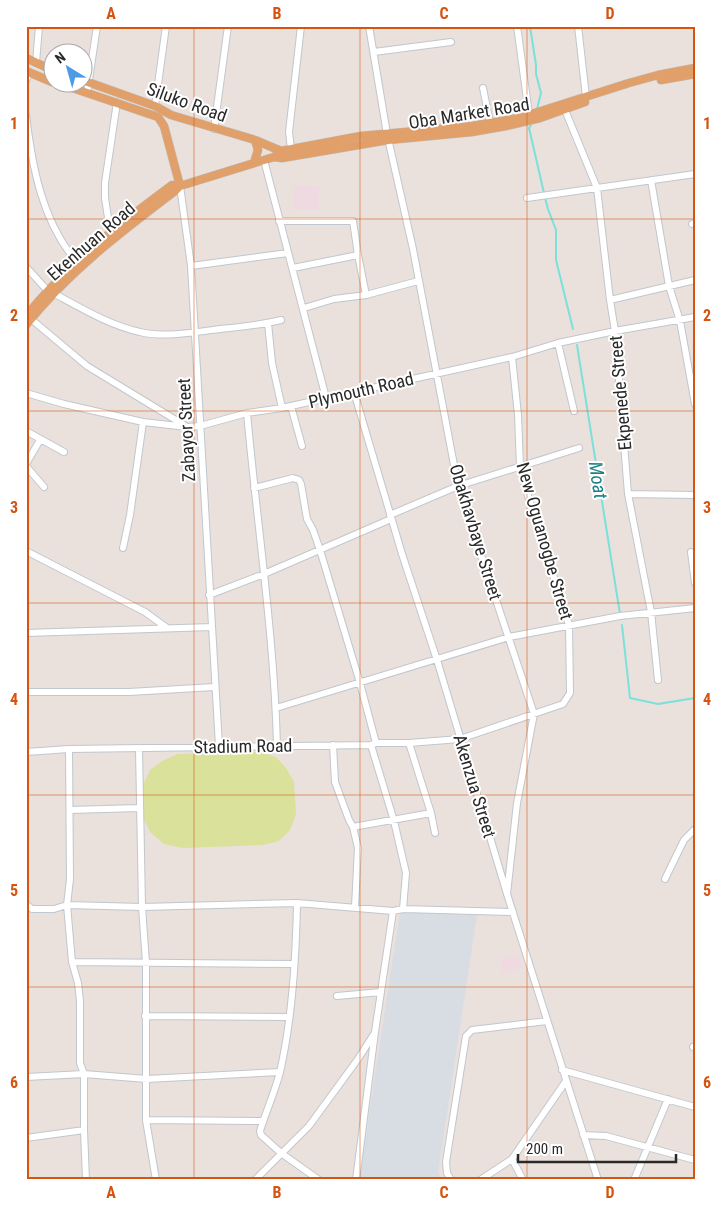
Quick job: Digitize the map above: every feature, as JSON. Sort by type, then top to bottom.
[{"type":"main road","points":[[26,58],[42,66]]},
{"type":"main road","name":"Oba Market Road","points":[[274,157],[282,158],[387,137],[490,123],[529,114],[658,75],[695,68]]},
{"type":"main road","name":"Siluko Road","points":[[27,72],[42,78]]},
{"type":"main road","name":"Oba Market Road","points":[[281,151],[361,136],[387,137],[472,132],[520,123],[631,88],[660,80],[695,74]]},
{"type":"main road","name":"Siluko Road","points":[[92,83],[155,106],[171,115],[255,140],[281,151]]},
{"type":"main road","name":"Siluko Road","points":[[84,92],[158,117]]},
{"type":"main road","name":"Zabayor Street","points":[[158,117],[164,126],[180,186]]},
{"type":"main road","points":[[254,163],[258,150],[255,140]]},
{"type":"main road","name":"Ekenhuan Road","points":[[28,320],[76,261],[110,231],[172,185],[180,186],[274,157],[281,151]]},
{"type":"main road","name":"Ekenhuan Road","points":[[50,291],[114,237],[180,186]]},
{"type":"street","points":[[36,63],[39,26]]},
{"type":"street","points":[[92,51],[97,26]]},
{"type":"street","points":[[155,106],[166,26]]},
{"type":"street","points":[[214,129],[228,26]]},
{"type":"street","points":[[291,149],[289,132],[301,26]]},
{"type":"street","name":"Obakhavbaye Street","points":[[369,26],[387,137],[405,213],[438,373],[458,486],[534,714],[517,803],[507,894]]},
{"type":"street","points":[[518,26],[529,114]]},
{"type":"street","points":[[578,26],[586,97]]},
{"type":"street","points":[[374,52],[451,42]]},
{"type":"street","points":[[26,81],[27,72]]},
{"type":"street","points":[[483,88],[490,123]]},
{"type":"street","points":[[110,231],[105,198],[105,178],[117,102]]},
{"type":"street","name":"Ekpenede Street","points":[[565,110],[596,188],[615,331],[628,494],[651,612],[658,680]]},
{"type":"street","points":[[26,115],[42,196],[52,225],[62,245],[76,261]]},
{"type":"street","points":[[264,160],[326,398]]},
{"type":"street","points":[[527,198],[695,174]]},
{"type":"street","points":[[651,180],[669,286],[680,321],[695,404]]},
{"type":"street","name":"Zabayor Street","points":[[180,186],[191,266],[196,332],[214,687],[219,746]]},
{"type":"street","points":[[279,221],[353,221],[366,295]]},
{"type":"street","points":[[191,266],[288,253]]},
{"type":"street","points":[[293,268],[358,255]]},
{"type":"street","points":[[26,267],[50,291],[91,314],[141,333],[169,334],[196,332],[268,324],[281,320]]},
{"type":"street","points":[[304,308],[334,299],[366,295],[418,280]]},
{"type":"street","points":[[610,300],[695,280]]},
{"type":"street","name":"Plymouth Road","points":[[26,393],[64,404],[143,422],[187,427],[200,426],[247,413],[282,408],[512,357],[558,343],[695,317]]},
{"type":"street","points":[[28,320],[86,366],[187,427]]},
{"type":"street","points":[[268,324],[272,363],[282,408]]},
{"type":"street","points":[[558,343],[574,411]]},
{"type":"street","name":"New Oguanogbe Street","points":[[460,740],[563,704],[570,693],[569,625],[520,467],[518,415],[512,357]]},
{"type":"street","name":"Akenzua Street","points":[[354,392],[507,894],[598,1180]]},
{"type":"street","points":[[291,406],[302,446]]},
{"type":"street","points":[[247,413],[264,574],[276,708],[277,745]]},
{"type":"street","points":[[123,548],[130,515],[143,422]]},
{"type":"street","points":[[26,431],[64,452]]},
{"type":"street","points":[[40,440],[26,465],[44,487]]},
{"type":"street","points":[[209,595],[320,550],[458,486],[579,448]]},
{"type":"street","points":[[254,488],[293,478],[299,480],[301,484],[307,519],[320,550],[360,683],[373,744],[394,821],[406,873],[403,909]]},
{"type":"street","points":[[628,494],[695,496]]},
{"type":"street","points":[[26,551],[145,612],[167,628]]},
{"type":"street","points":[[691,552],[695,583]]},
{"type":"street","points":[[276,708],[509,638],[569,625],[651,612],[695,608]]},
{"type":"street","points":[[26,633],[212,627]]},
{"type":"street","points":[[26,692],[129,692],[214,687]]},
{"type":"street","name":"Stadium Road","points":[[26,752],[69,749],[333,745],[460,740]]},
{"type":"street","points":[[409,743],[431,813],[435,833]]},
{"type":"street","points":[[333,745],[335,782],[353,827],[358,848],[355,907]]},
{"type":"street","points":[[139,748],[142,907],[146,963],[146,1120],[155,1178]]},
{"type":"street","points":[[69,749],[70,879],[67,905],[72,962],[79,992],[80,1063],[84,1074],[86,1180]]},
{"type":"street","points":[[70,810],[139,808]]},
{"type":"street","points":[[353,827],[431,813]]},
{"type":"street","points":[[665,879],[684,840],[695,829]]},
{"type":"street","points":[[297,902],[294,964],[280,1072],[260,1130],[261,1135],[281,1153],[319,1180]]},
{"type":"street","points":[[26,904],[32,909],[54,908],[67,905],[142,907],[297,902],[393,910],[513,912]]},
{"type":"street","points":[[356,1180],[380,992],[393,910]]},
{"type":"street","points":[[72,962],[294,964]]},
{"type":"street","points":[[337,996],[380,992]]},
{"type":"street","points":[[145,1016],[288,1018]]},
{"type":"street","points":[[451,1180],[447,1173],[446,1162],[466,1036],[472,1030],[547,1021]]},
{"type":"street","points":[[255,1180],[309,1126],[358,1059],[375,1032]]},
{"type":"street","points":[[358,1059],[371,1060]]},
{"type":"street","points":[[562,1070],[695,1107]]},
{"type":"street","points":[[26,1077],[84,1074],[147,1079],[280,1072]]},
{"type":"street","points":[[480,1180],[512,1159],[566,1082]]},
{"type":"street","points":[[634,1180],[668,1098]]},
{"type":"street","points":[[146,1120],[263,1121]]},
{"type":"street","points":[[26,1138],[84,1130]]},
{"type":"street","points":[[583,1135],[606,1136],[695,1160]]},
{"type":"street","points":[[512,1159],[523,1180]]},
{"type":"shaded area","points":[[293,186],[319,186],[319,210],[293,210]]},
{"type":"shaded area","points":[[400,912],[477,915],[438,1173],[443,1180],[359,1180]]},
{"type":"shaded area","points":[[518,954],[522,967],[503,973],[500,959]]},
{"type":"green space","points":[[260,752],[276,757],[286,768],[294,782],[296,814],[290,830],[279,841],[263,845],[183,848],[164,844],[150,832],[143,817],[142,787],[150,770],[162,761],[178,754]]},
{"type":"waterway","points":[[530,26],[536,74],[541,93],[537,109]]},
{"type":"waterway","name":"Moat","points":[[532,123],[529,128],[544,193]]},
{"type":"waterway","name":"Moat","points":[[545,198],[556,230],[556,260],[573,329]]},
{"type":"waterway","name":"Moat","points":[[577,345],[620,614]]},
{"type":"waterway","name":"Moat","points":[[622,625],[630,698],[658,704],[695,698]]}]
